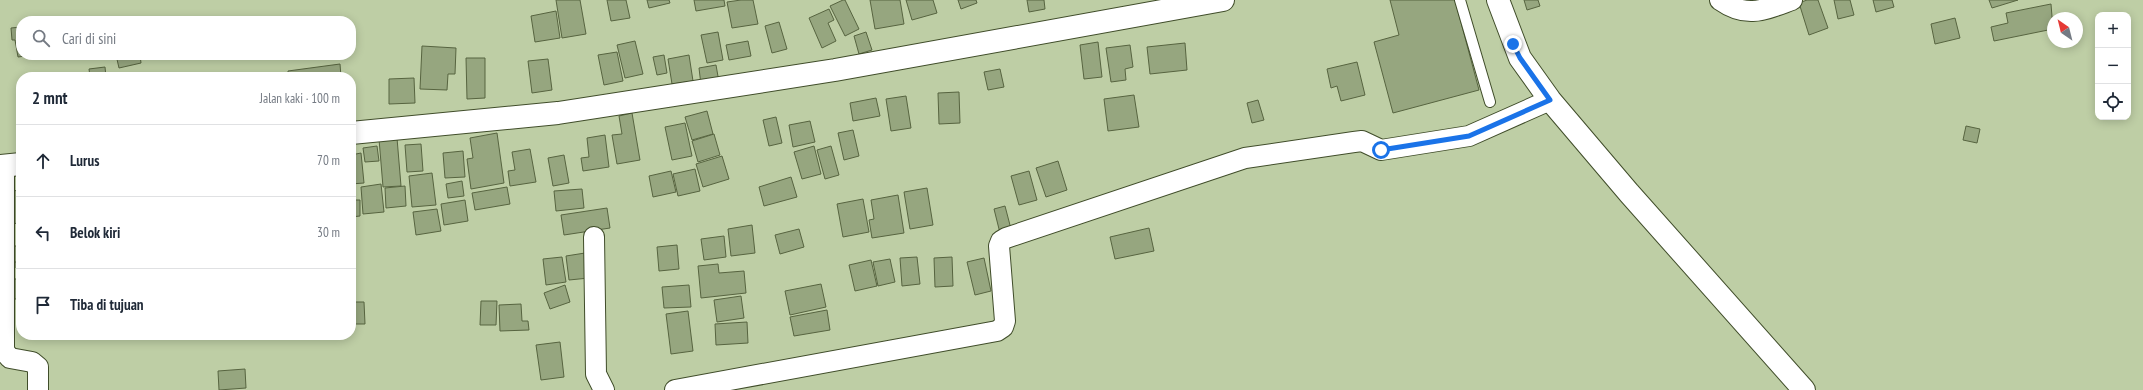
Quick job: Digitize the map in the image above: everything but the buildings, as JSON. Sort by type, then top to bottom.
[{"type":"street","points":[[356,133],[558,113],[835,70],[1224,0]]},
{"type":"street","points":[[1498,0],[1520,58],[1550,100],[1629,194],[1804,390]]},
{"type":"street","points":[[1720,0],[1744,12],[1766,9],[1792,0]]},
{"type":"street","points":[[675,390],[997,332],[1003,327],[1005,321],[999,246],[1006,238],[1245,158],[1354,142],[1362,142],[1381,150],[1469,136],[1550,100]]},
{"type":"street","points":[[8,165],[4,351],[10,358],[32,362],[38,367],[38,390]]},
{"type":"street","points":[[594,237],[596,374],[604,390]]},
{"type":"lane","points":[[1460,0],[1490,102]]},
{"type":"route","points":[[1381,150],[1469,136],[1550,100],[1520,58],[1513,44]]}]
